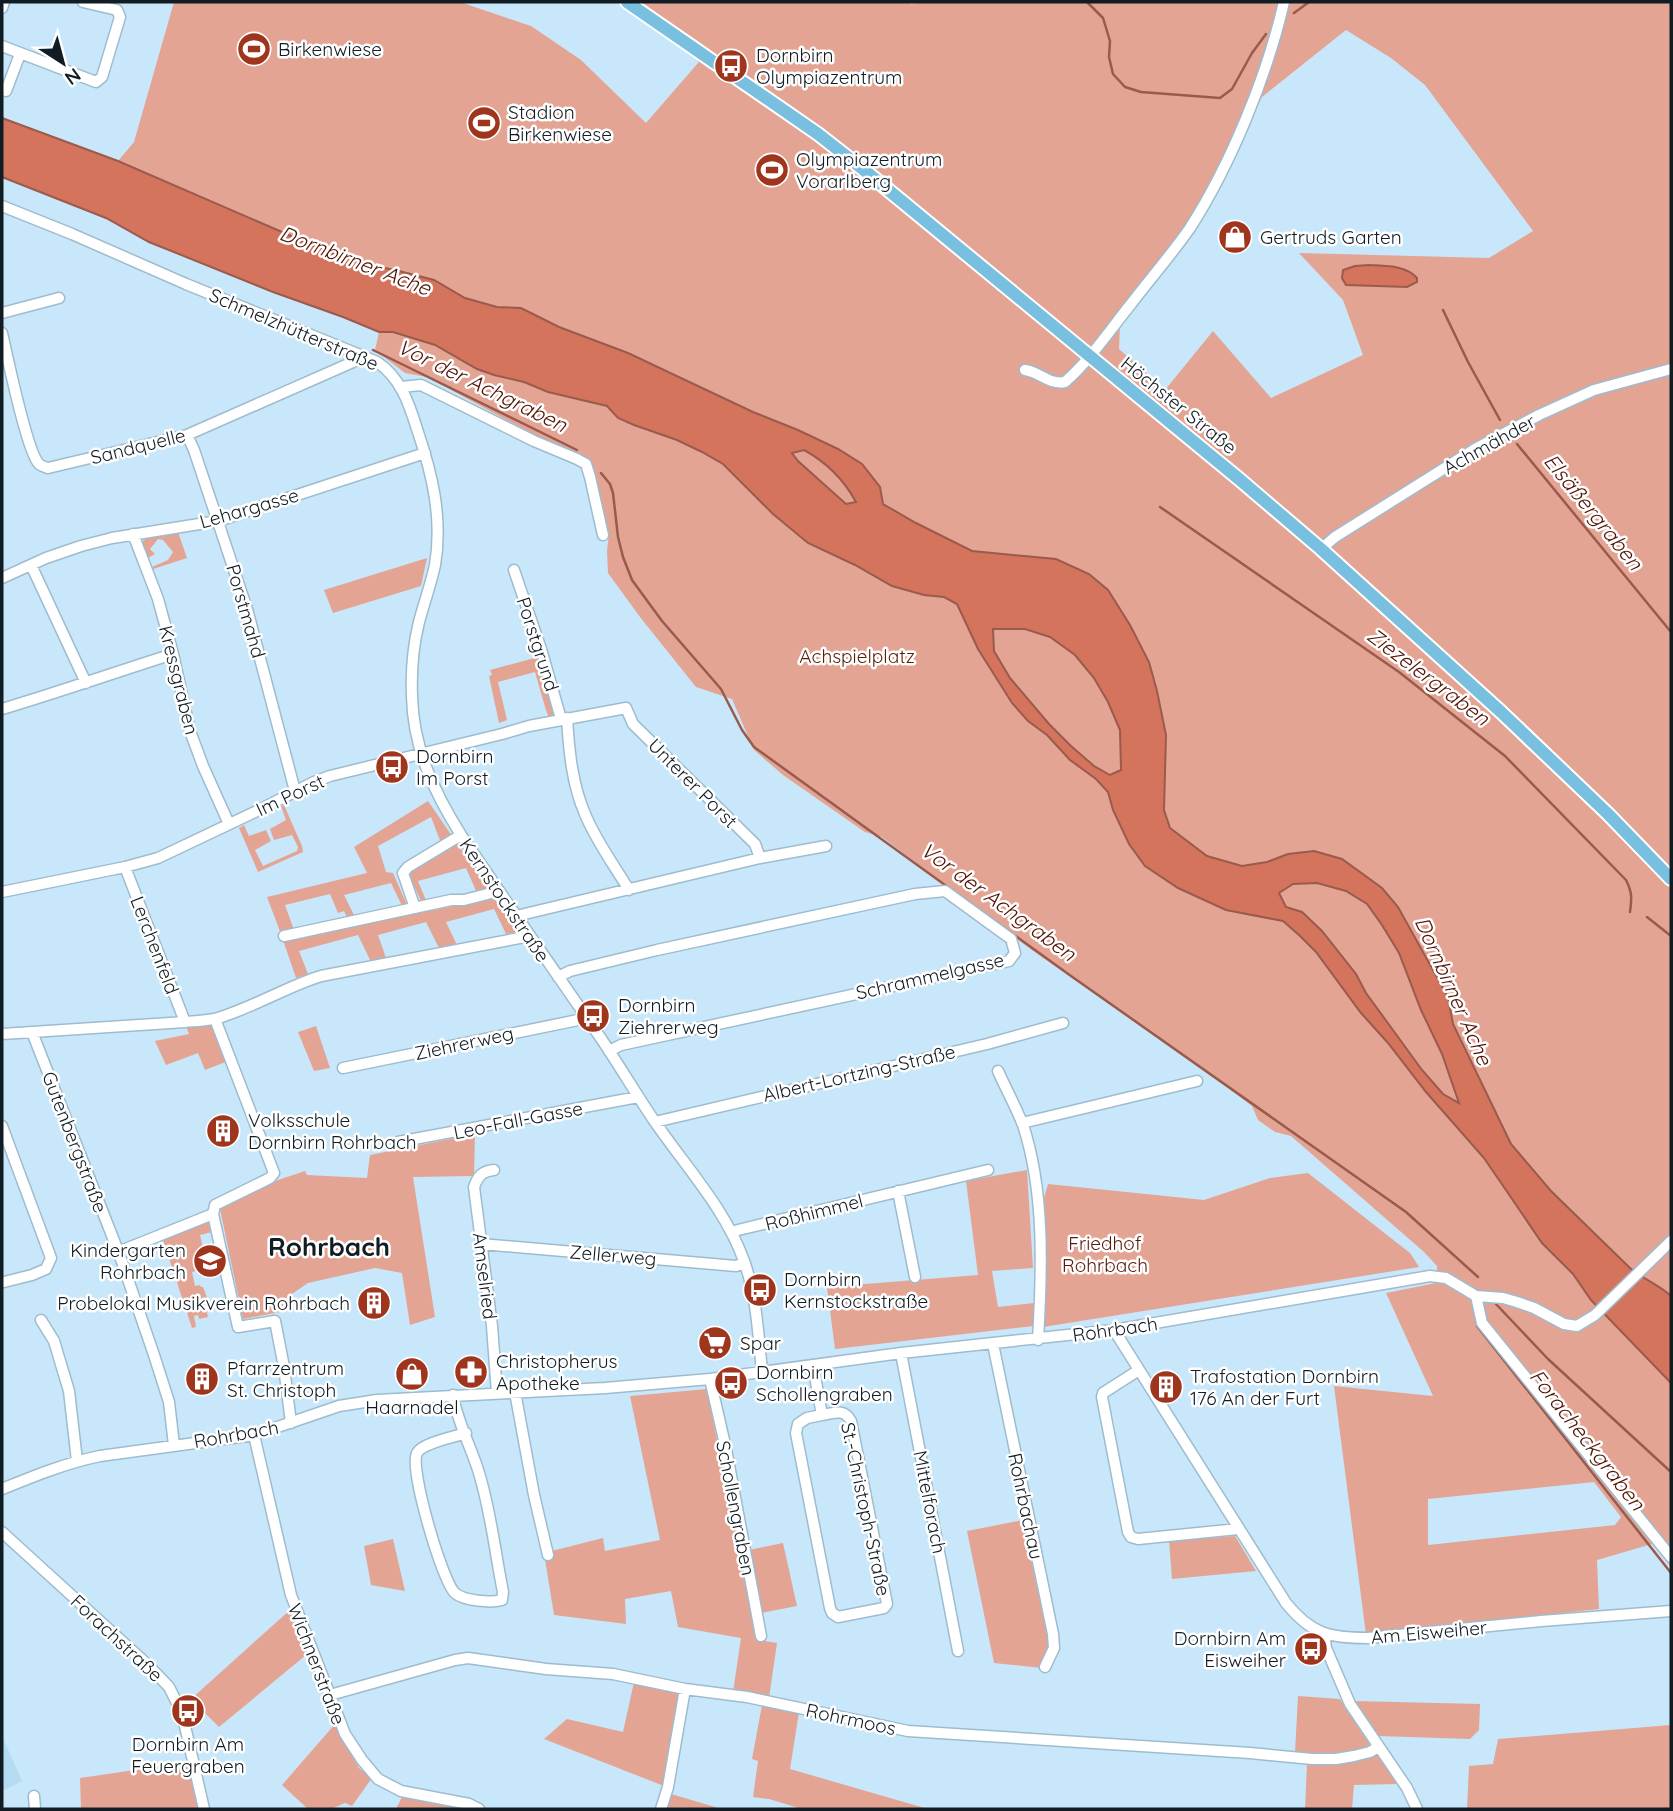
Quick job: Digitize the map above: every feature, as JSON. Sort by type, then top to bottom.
[{"type":"main road","name":"Höchster Straße","points":[[627,2],[828,142],[873,177],[1321,549],[1501,712],[1608,814],[1671,879]]},
{"type":"street","points":[[2,8],[4,2]]},
{"type":"street","points":[[2,46],[96,82],[102,77],[120,17],[117,10],[83,2]]},
{"type":"street","points":[[1025,370],[1053,383],[1061,383],[1069,378],[1189,229],[1243,128],[1277,33],[1284,2]]},
{"type":"street","points":[[6,91],[20,54]]},
{"type":"street","name":"Schmelzhütterstraße","points":[[2,206],[377,362],[384,366],[401,387]]},
{"type":"street","points":[[2,313],[59,299]]},
{"type":"street","name":"Sandquelle","points":[[2,333],[34,456],[40,465],[48,468],[187,435],[353,362],[358,354]]},
{"type":"street","name":"Achmähder","points":[[1321,549],[1335,537],[1499,435],[1594,390],[1671,369]]},
{"type":"street","points":[[401,387],[421,385],[586,464],[603,535]]},
{"type":"street","name":"Kernstockstraße","points":[[401,387],[432,475],[436,503],[435,566],[419,622],[412,660],[412,698],[420,753],[437,796],[461,835],[732,1233],[753,1291],[762,1371]]},
{"type":"street","name":"Porstmahd","points":[[187,435],[247,609],[295,791]]},
{"type":"street","name":"Lehargasse","points":[[2,579],[81,546],[134,534],[218,521],[425,453]]},
{"type":"street","name":"Kressgraben","points":[[134,534],[158,599],[190,731],[229,824]]},
{"type":"street","points":[[31,565],[86,683]]},
{"type":"street","name":"Porstgrund","points":[[514,570],[564,719]]},
{"type":"street","points":[[2,709],[173,654]]},
{"type":"street","name":"Im Porst","points":[[2,892],[125,867],[159,857],[330,776],[564,719],[626,708]]},
{"type":"street","name":"Unterer Porst","points":[[626,708],[633,724],[755,845],[760,858]]},
{"type":"street","points":[[564,719],[580,800],[594,832],[629,890]]},
{"type":"street","points":[[415,908],[403,873],[408,867],[461,835]]},
{"type":"street","points":[[516,916],[760,858],[825,846]]},
{"type":"street","name":"Lerchenfeld","points":[[125,867],[185,1022]]},
{"type":"street","points":[[284,936],[499,891]]},
{"type":"street","name":"Schrammelgasse","points":[[558,977],[570,971],[657,950],[915,894],[945,891],[1011,939],[1015,953],[1009,961],[621,1045],[609,1051]]},
{"type":"street","points":[[2,1034],[215,1019],[321,976],[530,936]]},
{"type":"street","name":"Ziehrerweg","points":[[342,1068],[578,1020],[584,1015]]},
{"type":"street","points":[[215,1019],[274,1173],[270,1178],[215,1205],[213,1214],[238,1327],[275,1321],[291,1423]]},
{"type":"street","name":"Albert-Lortzing-Straße","points":[[655,1122],[987,1044],[1063,1023]]},
{"type":"street","name":"Gutenbergstraße","points":[[32,1032],[118,1252],[169,1402],[174,1445]]},
{"type":"street","points":[[998,1071],[1022,1124],[1033,1163],[1040,1252],[1038,1340]]},
{"type":"street","points":[[1022,1124],[1197,1081]]},
{"type":"street","name":"Leo-Fall-Gasse","points":[[398,1142],[638,1097]]},
{"type":"street","points":[[2,1126],[51,1258],[46,1269],[4,1282]]},
{"type":"street","name":"Amselried","points":[[494,1170],[483,1172],[474,1187],[492,1326],[497,1393]]},
{"type":"street","name":"Roßhimmel","points":[[732,1233],[988,1170]]},
{"type":"street","points":[[898,1191],[915,1277]]},
{"type":"street","points":[[118,1252],[213,1214]]},
{"type":"street","name":"Rohrbach","points":[[2,1489],[47,1470],[100,1455],[254,1435],[339,1406],[377,1400],[629,1387],[710,1379],[901,1353],[1114,1331],[1430,1276],[1446,1278],[1476,1296],[1517,1302],[1564,1324],[1577,1326],[1603,1307],[1671,1241]]},
{"type":"street","name":"Zellerweg","points":[[481,1244],[736,1266],[745,1263]]},
{"type":"street","points":[[1476,1296],[1482,1323],[1671,1558]]},
{"type":"street","points":[[41,1320],[54,1341],[69,1391],[77,1461]]},
{"type":"street","name":"Am Eisweiher","points":[[1114,1331],[1286,1603],[1299,1619],[1313,1629],[1344,1638],[1368,1638],[1671,1611]]},
{"type":"street","name":"Rohrbachau","points":[[993,1344],[1053,1634],[1054,1648],[1045,1667]]},
{"type":"street","name":"Mittelforach","points":[[901,1353],[958,1651]]},
{"type":"street","name":"St.-Christoph-Straße","points":[[813,1365],[822,1415]]},
{"type":"street","points":[[1139,1370],[1103,1393],[1102,1397],[1131,1537],[1138,1539],[1238,1529]]},
{"type":"street","name":"Schollengraben","points":[[710,1379],[761,1636]]},
{"type":"street","points":[[515,1392],[548,1555]]},
{"type":"street","points":[[453,1395],[454,1403],[466,1433],[480,1475],[503,1592],[502,1600],[494,1602],[461,1596],[453,1591],[445,1576],[428,1525],[418,1478],[415,1459],[422,1447],[466,1433]]},
{"type":"street","name":"St.-Christoph-Straße","points":[[842,1412],[850,1422],[887,1604],[884,1608],[838,1617],[830,1608],[796,1433],[798,1424],[807,1418],[822,1415],[842,1412]]},
{"type":"street","name":"Wichnerstraße","points":[[254,1435],[291,1595],[345,1734],[362,1760],[379,1779],[401,1790],[469,1804],[479,1809]]},
{"type":"street","name":"Forachstraße","points":[[2,1532],[169,1687],[183,1713],[204,1809]]},
{"type":"street","points":[[1328,1635],[1325,1640],[1326,1648],[1346,1696],[1407,1788],[1417,1809]]},
{"type":"street","name":"Rohrmoos","points":[[330,1695],[468,1658],[546,1669],[613,1674],[685,1689],[747,1697],[908,1731],[1312,1759],[1354,1756],[1370,1752],[1378,1746]]},
{"type":"street","points":[[661,1809],[668,1787],[685,1689]]},
{"type":"street","points":[[34,1796],[35,1809]]},
{"type":"shaded area","points":[[2,118],[118,161],[359,263],[434,280],[465,298],[497,307],[521,308],[559,327],[628,353],[838,449],[862,464],[880,487],[883,504],[972,551],[1056,559],[1089,574],[1108,590],[1149,662],[1166,735],[1164,810],[1170,828],[1207,856],[1242,866],[1267,862],[1288,854],[1314,851],[1342,859],[1382,888],[1398,907],[1448,997],[1453,1024],[1511,1144],[1551,1191],[1630,1268],[1671,1296],[1671,1383],[1591,1300],[1573,1274],[1542,1243],[1484,1158],[1426,1092],[1361,1013],[1316,952],[1300,936],[1283,921],[1226,910],[1178,888],[1145,866],[1129,844],[1113,810],[1108,792],[1096,779],[1070,760],[1012,703],[978,649],[957,604],[944,597],[924,595],[892,586],[808,543],[773,514],[723,464],[677,440],[618,418],[607,406],[548,392],[524,382],[494,375],[477,369],[435,345],[393,332],[379,332],[273,292],[149,242],[106,218],[2,177]],"holes":[[[804,450],[834,472],[856,502],[846,504],[792,453]],[[993,629],[1025,629],[1050,637],[1075,655],[1094,678],[1120,730],[1121,770],[1110,775],[1094,766],[1071,746],[1010,678],[994,651]],[[1317,883],[1346,891],[1367,904],[1399,953],[1442,1054],[1459,1103],[1443,1094],[1422,1070],[1366,993],[1356,974],[1322,931],[1302,912],[1286,907],[1279,893],[1293,884]]]},
{"type":"shaded area","points":[[1369,265],[1401,268],[1417,278],[1417,282],[1407,287],[1346,285],[1342,278],[1343,270]]},
{"type":"shaded area","points":[[2,1736],[22,1781],[2,1791]]},
{"type":"green space","points":[[174,2],[460,2],[531,26],[581,60],[646,123],[698,63],[702,44],[640,2],[1671,2],[1671,1296],[1630,1268],[1551,1191],[1511,1144],[1453,1024],[1448,997],[1398,907],[1342,859],[1314,851],[1288,854],[1267,862],[1242,866],[1207,856],[1170,828],[1164,810],[1166,735],[1157,691],[1149,662],[1108,590],[1056,559],[972,551],[883,503],[880,487],[838,449],[628,353],[559,327],[521,308],[497,307],[465,298],[434,280],[359,263],[118,161],[134,142]],"holes":[[[1346,30],[1391,58],[1425,85],[1533,231],[1489,258],[1299,253],[1343,300],[1363,355],[1271,398],[1213,331],[1165,390],[1119,349],[1120,325],[1205,205],[1262,97]]]},
{"type":"green space","name":"Achspielplatz","points":[[379,332],[393,332],[436,345],[477,369],[494,375],[524,382],[548,392],[607,406],[618,418],[677,440],[723,464],[773,514],[808,543],[892,586],[924,595],[944,597],[957,604],[978,649],[1028,721],[1047,735],[1070,760],[1096,779],[1108,792],[1113,810],[1145,866],[1178,888],[1226,910],[1283,921],[1300,936],[1316,952],[1361,1013],[1426,1092],[1484,1158],[1542,1243],[1573,1274],[1591,1300],[1671,1383],[1671,1567],[1652,1544],[1597,1560],[1599,1609],[1366,1635],[1334,1386],[1433,1396],[1386,1293],[1436,1283],[1437,1266],[1291,1136],[1275,1132],[1258,1120],[1252,1106],[1183,1054],[1033,951],[882,837],[865,832],[783,775],[754,750],[732,699],[696,687],[608,573],[609,533],[589,459],[546,441],[427,377],[405,373],[375,350]],"holes":[[[1594,1482],[1621,1517],[1615,1525],[1428,1545],[1428,1499]]]},
{"type":"green space","points":[[804,450],[833,472],[857,502],[846,504],[792,453]]},
{"type":"green space","points":[[178,532],[187,558],[153,569],[152,567],[168,560],[173,552],[163,540],[158,539],[150,549],[155,554],[148,558],[142,546],[143,541],[149,536]]},
{"type":"green space","points":[[427,558],[421,586],[333,613],[324,590]]},
{"type":"green space","points":[[992,629],[1026,629],[1050,637],[1075,655],[1094,678],[1120,730],[1121,770],[1110,775],[1094,766],[1049,724],[1010,678],[994,651]]},
{"type":"green space","points":[[538,657],[553,716],[549,718],[535,672],[498,682],[507,720],[499,723],[490,670]]},
{"type":"green space","points":[[428,801],[452,836],[441,843],[431,817],[378,846],[386,872],[393,873],[408,907],[403,908],[391,883],[344,895],[355,917],[348,919],[344,911],[338,913],[330,894],[285,905],[294,930],[281,934],[267,897],[367,873],[354,847]]},
{"type":"green space","points":[[284,805],[303,852],[258,872],[239,828],[244,825],[249,836],[266,830],[271,841],[255,850],[263,866],[297,851],[298,847],[292,835],[274,840],[270,829],[286,820],[281,806]]},
{"type":"green space","points":[[457,843],[488,889],[477,893],[466,868],[418,881],[427,903],[421,901],[410,877],[411,870]]},
{"type":"green space","points":[[1317,883],[1346,891],[1367,904],[1382,925],[1399,953],[1460,1104],[1443,1094],[1422,1070],[1366,993],[1356,974],[1302,912],[1286,907],[1278,893],[1293,884]]},
{"type":"green space","points":[[494,898],[518,932],[506,934],[494,909],[446,922],[457,945],[439,948],[426,922],[378,935],[386,958],[371,962],[358,935],[299,951],[308,974],[296,978],[283,940]]},
{"type":"green space","points":[[214,1023],[228,1061],[205,1070],[198,1053],[166,1065],[155,1041],[189,1034],[186,1026]]},
{"type":"green space","points":[[316,1026],[330,1068],[314,1071],[298,1032]]},
{"type":"green space","points":[[475,1134],[474,1176],[413,1177],[435,1317],[410,1325],[402,1273],[375,1268],[308,1283],[286,1298],[280,1312],[243,1319],[220,1209],[278,1180],[305,1171],[307,1175],[367,1178],[370,1155]]},
{"type":"green space","points":[[1027,1170],[1033,1268],[992,1271],[998,1307],[1034,1303],[1034,1326],[835,1349],[827,1287],[978,1275],[966,1181]]},
{"type":"green space","name":"Friedhof Rohrbach","points":[[1308,1173],[1410,1253],[1419,1267],[1043,1327],[1042,1205],[1048,1184],[1204,1200],[1270,1178]]},
{"type":"green space","points":[[209,1221],[212,1232],[200,1235],[204,1252],[200,1253],[204,1269],[192,1272],[195,1286],[203,1287],[209,1303],[205,1304],[208,1317],[199,1319],[198,1315],[194,1316],[196,1327],[192,1328],[163,1240]]},
{"type":"green space","points":[[707,1389],[739,1552],[783,1543],[797,1606],[755,1614],[759,1640],[777,1643],[769,1698],[733,1692],[741,1638],[678,1627],[671,1591],[625,1599],[626,1624],[554,1615],[544,1553],[603,1538],[605,1551],[660,1540],[630,1396]]},
{"type":"green space","points":[[1023,1520],[1050,1649],[1042,1661],[1042,1668],[994,1663],[967,1531]]},
{"type":"green space","points":[[1235,1536],[1256,1571],[1172,1579],[1169,1541]]},
{"type":"green space","points":[[393,1539],[405,1591],[371,1585],[364,1546]]},
{"type":"green space","points":[[290,1610],[306,1655],[219,1727],[191,1699]]},
{"type":"green space","points":[[634,1682],[681,1694],[664,1786],[544,1739],[567,1719],[623,1732]]},
{"type":"green space","points":[[1298,1696],[1340,1699],[1370,1745],[1346,1754],[1297,1755]]},
{"type":"green space","points":[[1354,1701],[1480,1704],[1479,1730],[1470,1739],[1378,1736]]},
{"type":"green space","points":[[762,1705],[799,1712],[790,1769],[928,1809],[802,1809],[753,1797],[758,1761],[752,1759]]},
{"type":"green space","points":[[335,1724],[359,1768],[372,1778],[352,1806],[345,1803],[331,1809],[308,1809],[282,1785]]},
{"type":"green space","points":[[1671,1725],[1671,1809],[1467,1809],[1469,1766],[1493,1764],[1498,1739]]},
{"type":"green space","points":[[1376,1753],[1398,1784],[1354,1785],[1352,1809],[1305,1809],[1307,1763]]},
{"type":"green space","points":[[190,1762],[200,1809],[81,1809],[80,1778]]},
{"type":"green space","points":[[671,1794],[722,1809],[666,1809]]},
{"type":"green space","points":[[403,1795],[464,1809],[396,1809]]},
{"type":"waterway","points":[[1087,2],[1103,18],[1110,41],[1109,57],[1113,74],[1125,87],[1141,92],[1220,98],[1232,89],[1266,34]]},
{"type":"waterway","points":[[1294,13],[1309,2]]},
{"type":"waterway","name":"Elsäßergraben","points":[[1443,310],[1500,420]]},
{"type":"waterway","name":"Vor der Achgraben","points":[[373,350],[577,450]]},
{"type":"waterway","name":"Elsäßergraben","points":[[1517,444],[1671,632]]},
{"type":"waterway","name":"Vor der Achgraben","points":[[601,473],[613,493],[618,537],[632,580],[662,621],[721,689],[754,747],[1071,976],[1406,1212],[1478,1277]]},
{"type":"waterway","name":"Ziezelergraben","points":[[1160,507],[1399,672],[1505,756],[1626,880],[1631,895],[1630,912]]},
{"type":"waterway","name":"Ziezelergraben","points":[[1647,917],[1671,936]]},
{"type":"waterway","name":"Vor der Achgraben","points":[[1495,1303],[1548,1359],[1671,1472]]},
{"type":"waterway","name":"Foracheckgraben","points":[[1477,1326],[1671,1573]]},
{"type":"place","name":"Birkenwiese","points":[[254,49]]},
{"type":"place","name":"Dornbirn Olympiazentrum","points":[[731,66]]},
{"type":"place","name":"Stadion Birkenwiese","points":[[484,123]]},
{"type":"place","name":"Olympiazentrum Vorarlberg","points":[[772,170]]},
{"type":"place","name":"Gertruds Garten","points":[[1235,237]]},
{"type":"place","name":"Dornbirn Im Porst","points":[[392,767]]},
{"type":"place","name":"Dornbirn Ziehrerweg","points":[[593,1016]]},
{"type":"place","name":"Volksschule Dornbirn Rohrbach","points":[[223,1131]]},
{"type":"place","name":"Kindergarten Rohrbach","points":[[210,1261]]},
{"type":"place","name":"Dornbirn Kernstockstraße","points":[[760,1290]]},
{"type":"place","name":"Probelokal Musikverein Rohrbach","points":[[374,1303]]},
{"type":"place","name":"Spar","points":[[715,1343]]},
{"type":"place","name":"Christopherus Apotheke","points":[[471,1372]]},
{"type":"place","name":"Haarnadel","points":[[412,1374]]},
{"type":"place","name":"Pfarrzentrum St. Christoph","points":[[202,1379]]},
{"type":"place","name":"Dornbirn Schollengraben","points":[[731,1383]]},
{"type":"place","name":"Trafostation Dornbirn 176 An der Furt","points":[[1166,1387]]},
{"type":"place","name":"Dornbirn Am Eisweiher","points":[[1311,1649]]},
{"type":"place","name":"Dornbirn Am Feuergraben","points":[[188,1711]]},
{"type":"district","name":"Rohrbach","points":[[329,1247]]},
{"type":"water label","name":"Dornbirner Ache","points":[[355,261]]},
{"type":"water label","name":"Dornbirner Ache","points":[[1453,991]]}]
